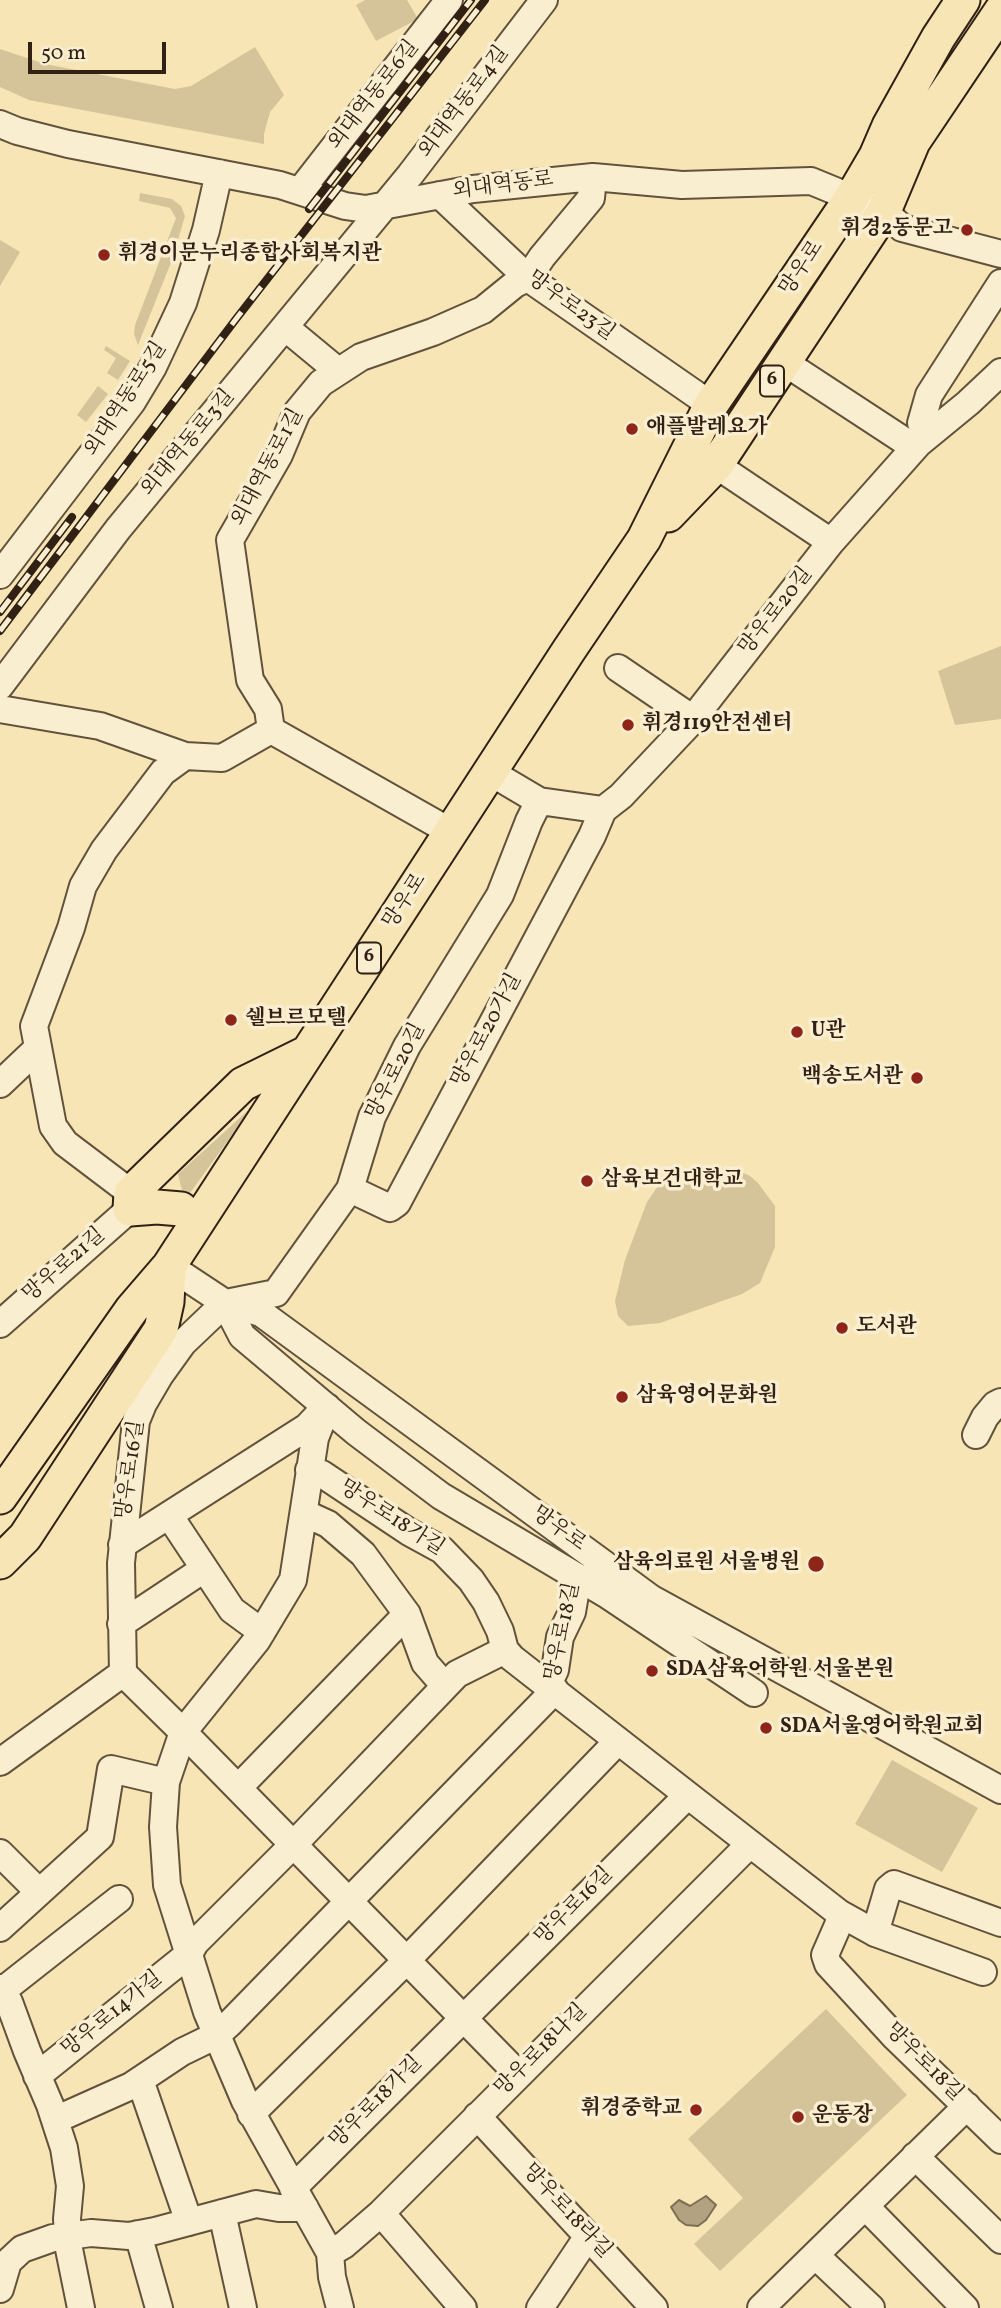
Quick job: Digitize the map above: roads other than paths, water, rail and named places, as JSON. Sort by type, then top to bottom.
[{"type":"main road","name":"망우로","points":[[6,1490],[132,1309],[169,1266],[190,1215],[308,1052],[645,539],[711,405],[852,197],[938,38],[963,0]]},
{"type":"main road","name":"망우로","points":[[645,539],[716,465],[884,211],[914,142],[1001,11]]},
{"type":"main road","points":[[190,1215],[130,1201],[243,1084],[308,1052]]},
{"type":"main road","points":[[172,1155],[164,1179],[167,1188],[190,1215]]},
{"type":"main road","name":"망우로","points":[[0,1562],[25,1538],[161,1329],[167,1303],[169,1266]]},
{"type":"street","name":"외대역동로6길","points":[[300,191],[449,0]]},
{"type":"street","name":"외대역동로4길","points":[[385,205],[544,0]]},
{"type":"street","name":"외대역동로","points":[[0,124],[68,144],[280,185],[366,209],[473,189],[593,177],[682,185],[811,181],[884,211],[902,228],[1001,254]]},
{"type":"street","name":"외대역동로5길","points":[[0,575],[10,542],[132,402],[153,367],[183,303],[200,252],[219,173]]},
{"type":"street","name":"외대역동로1길","points":[[271,730],[268,709],[250,680],[230,540],[279,455],[297,412],[321,383],[362,356],[433,332],[483,310],[528,278],[591,198],[593,177]]},
{"type":"street","name":"망우로23길","points":[[440,195],[528,278],[711,405]]},
{"type":"street","name":"외대역동로3길","points":[[0,687],[118,528],[385,205]]},
{"type":"street","points":[[784,362],[912,432],[929,395],[1001,283]]},
{"type":"street","points":[[286,328],[338,371]]},
{"type":"street","name":"망우로20길","points":[[603,810],[621,796],[693,719],[831,542],[918,444],[1001,372]]},
{"type":"street","points":[[716,465],[831,542]]},
{"type":"street","points":[[618,668],[693,719]]},
{"type":"street","points":[[0,709],[100,726],[185,756],[222,758],[271,730],[452,832]]},
{"type":"street","points":[[130,1201],[65,1143],[53,1126],[34,1026],[71,928],[83,886],[104,850],[163,772],[185,756]]},
{"type":"street","points":[[490,772],[540,801],[603,810]]},
{"type":"street","name":"망우로20길","points":[[225,1303],[276,1293],[350,1189],[372,1117],[407,1046],[500,895],[529,821],[540,801]]},
{"type":"street","name":"망우로20가길","points":[[350,1189],[390,1208],[397,1203],[587,846],[603,810]]},
{"type":"street","points":[[0,1084],[38,1048]]},
{"type":"street","name":"망우로21길","points":[[0,1324],[130,1201]]},
{"type":"street","name":"망우로","points":[[169,1266],[225,1303],[261,1313],[652,1599],[1001,1790]]},
{"type":"street","name":"망우로18길","points":[[225,1303],[242,1336],[356,1432],[441,1496],[578,1577],[572,1612],[560,1637],[552,1687],[687,1796],[839,1913],[875,1933],[983,1972]]},
{"type":"street","name":"망우로16길","points":[[123,1673],[122,1545],[136,1421],[143,1404],[183,1343],[225,1303]]},
{"type":"street","points":[[975,1435],[985,1417],[1001,1402]]},
{"type":"street","name":"망우로16길","points":[[122,1545],[307,1427],[327,1407]]},
{"type":"street","name":"망우로18가길","points":[[327,1407],[315,1437],[293,1580],[262,1632],[183,1732],[166,1782],[163,1827],[167,1885],[217,2035],[251,2114],[330,2252],[332,2277],[340,2308]]},
{"type":"street","name":"망우로18가길","points":[[310,1470],[322,1474],[409,1532],[442,1550],[471,1580],[486,1602],[500,1631],[505,1650],[552,1687]]},
{"type":"street","name":"망우로18가길","points":[[304,1513],[328,1524],[363,1553],[407,1614],[425,1663],[445,1686]]},
{"type":"street","points":[[169,1515],[232,1610],[262,1632]]},
{"type":"street","points":[[121,1625],[204,1569]]},
{"type":"street","points":[[578,1577],[754,1693]]},
{"type":"street","points":[[238,1788],[407,1614]]},
{"type":"street","points":[[189,1954],[195,1943],[457,1674],[505,1650]]},
{"type":"street","points":[[0,1762],[123,1673],[519,2075]]},
{"type":"street","points":[[55,2120],[131,2086],[182,2052],[217,2035],[348,1902],[552,1687]]},
{"type":"street","points":[[251,2114],[406,1961],[618,1741]]},
{"type":"street","points":[[0,1928],[100,1837],[111,1769],[166,1782]]},
{"type":"street","name":"망우로16길","points":[[462,2018],[687,1796]]},
{"type":"street","name":"망우로18나길","points":[[330,2252],[344,2245],[381,2213],[750,1844]]},
{"type":"street","points":[[0,1853],[38,1892]]},
{"type":"street","points":[[875,1933],[888,1889],[894,1884],[1001,1923]]},
{"type":"street","name":"망우로14가길","points":[[81,2308],[68,2235],[70,2186],[64,2148],[9,2001],[1,1990],[119,1899]]},
{"type":"street","name":"망우로18길","points":[[839,1913],[839,1923],[825,1959],[895,2037],[1001,2140]]},
{"type":"street","name":"망우로14가길","points":[[37,2076],[189,1954]]},
{"type":"street","name":"망우로18가길","points":[[299,2198],[462,2018]]},
{"type":"street","points":[[140,2080],[189,2222]]},
{"type":"street","points":[[761,2308],[967,2106]]},
{"type":"street","name":"망우로18라길","points":[[477,2116],[650,2306]]},
{"type":"street","points":[[915,2156],[1001,2240]]},
{"type":"street","points":[[0,2289],[8,2262],[8,2250],[22,2249],[68,2235],[138,2234],[256,2204],[279,2208],[299,2198]]},
{"type":"street","points":[[865,2206],[965,2308]]},
{"type":"street","points":[[222,2213],[243,2308]]},
{"type":"street","points":[[381,2213],[458,2307]]},
{"type":"street","points":[[138,2234],[159,2308]]},
{"type":"street","points":[[540,2308],[588,2236]]},
{"type":"street","points":[[815,2255],[871,2308]]},
{"type":"railway","points":[[309,209],[471,0]]},
{"type":"railway","points":[[0,631],[236,319],[485,0]]},
{"type":"railway","points":[[0,612],[72,517]]},
{"type":"place","name":"휘경2동문고","points":[[967,230]]},
{"type":"place","name":"휘경이문누리종합사회복지관","points":[[104,255]]},
{"type":"place","name":"애플발레요가","points":[[632,429]]},
{"type":"place","name":"휘경119안전센터","points":[[628,725]]},
{"type":"place","name":"쉘브르모텔","points":[[231,1020]]},
{"type":"place","name":"U관","points":[[797,1032]]},
{"type":"place","name":"백송도서관","points":[[917,1078]]},
{"type":"place","name":"삼육보건대학교","points":[[587,1181]]},
{"type":"place","name":"도서관","points":[[842,1328]]},
{"type":"place","name":"삼육영어문화원","points":[[622,1397]]},
{"type":"place","name":"삼육의료원 서울병원","points":[[816,1564]]},
{"type":"place","name":"SDA삼육어학원 서울본원","points":[[652,1671]]},
{"type":"place","name":"SDA서울영어학원교회","points":[[766,1728]]},
{"type":"place","name":"휘경중학교","points":[[696,2110]]},
{"type":"place","name":"운동장","points":[[798,2117]]}]
